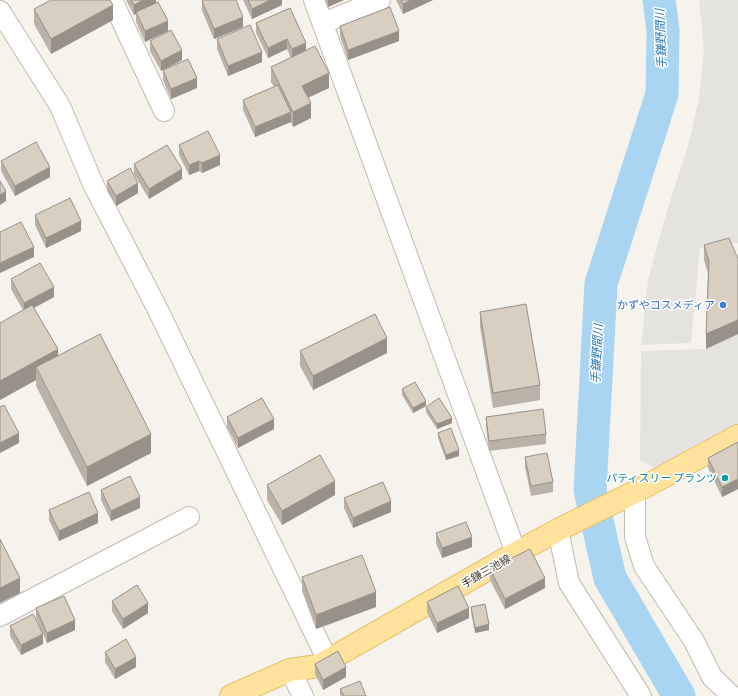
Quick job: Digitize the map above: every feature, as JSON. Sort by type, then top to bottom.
[{"type":"main road","name":"手鎌三池線","points":[[231,696],[290,670],[318,666],[328,661],[516,553],[558,530],[635,492],[738,436]]},
{"type":"street","points":[[112,0],[164,112]]},
{"type":"street","points":[[314,0],[516,553]]},
{"type":"street","points":[[323,23],[380,0]]},
{"type":"street","points":[[0,11],[60,106],[93,184],[157,308],[328,661]]},
{"type":"street","points":[[635,492],[635,537],[644,566],[694,641],[712,677],[732,696]]},
{"type":"street","points":[[0,616],[189,517]]},
{"type":"street","points":[[558,530],[569,583],[641,696]]},
{"type":"street","points":[[290,670],[303,696]]},
{"type":"shaded area","points":[[699,0],[738,0],[738,243],[700,248],[691,343],[641,345],[648,280],[667,211],[688,146],[699,99],[704,49]]},
{"type":"shaded area","points":[[738,334],[738,427],[657,469],[640,460],[641,351],[706,349]]},
{"type":"building","points":[[51,0],[110,0],[113,5],[51,39],[34,9]]},
{"type":"building","points":[[131,0],[143,0],[134,5]]},
{"type":"building","points":[[236,0],[243,17],[214,29],[202,1]]},
{"type":"building","points":[[248,0],[270,0],[252,9]]},
{"type":"building","points":[[401,0],[411,0],[403,4]]},
{"type":"building","points":[[158,2],[168,21],[145,31],[136,12]]},
{"type":"building","points":[[390,7],[399,31],[348,50],[340,26]]},
{"type":"building","points":[[290,8],[306,43],[292,49],[287,39],[268,48],[256,23]]},
{"type":"building","points":[[250,25],[262,52],[228,66],[217,39]]},
{"type":"building","points":[[171,30],[182,50],[161,61],[150,41]]},
{"type":"building","points":[[315,46],[329,73],[302,86],[311,103],[293,112],[271,67]]},
{"type":"building","points":[[188,59],[197,78],[171,89],[163,70]]},
{"type":"building","points":[[278,85],[291,112],[255,127],[243,100]]},
{"type":"building","points":[[208,131],[220,155],[202,163],[199,161],[189,165],[179,145]]},
{"type":"building","points":[[36,142],[50,167],[15,186],[1,161]]},
{"type":"building","points":[[167,145],[182,169],[149,189],[134,164]]},
{"type":"building","points":[[130,168],[138,183],[116,196],[107,181]]},
{"type":"building","points":[[0,181],[6,191],[0,195]]},
{"type":"building","points":[[70,198],[81,221],[46,238],[35,215]]},
{"type":"building","points":[[21,222],[34,247],[0,263],[0,232]]},
{"type":"building","name":"かずやコスメディア","points":[[729,238],[738,259],[738,320],[706,334],[709,261],[704,245]]},
{"type":"building","points":[[40,263],[54,287],[24,303],[11,279]]},
{"type":"building","points":[[526,304],[540,385],[493,393],[480,312]]},
{"type":"building","points":[[32,305],[58,349],[0,381],[0,323]]},
{"type":"building","points":[[375,314],[387,338],[313,376],[300,351]]},
{"type":"building","points":[[100,334],[151,434],[87,467],[36,367]]},
{"type":"building","points":[[415,382],[426,401],[413,408],[402,389]]},
{"type":"building","points":[[262,398],[274,419],[238,438],[227,417]]},
{"type":"building","points":[[439,398],[452,418],[437,424],[426,407]]},
{"type":"building","points":[[4,405],[19,433],[0,443],[0,407]]},
{"type":"building","points":[[543,409],[546,434],[489,441],[486,417]]},
{"type":"building","points":[[451,428],[459,450],[446,455],[438,433]]},
{"type":"building","name":"パティスリー プランツ","points":[[738,442],[738,479],[722,487],[708,458]]},
{"type":"building","points":[[547,453],[553,482],[531,486],[525,457]]},
{"type":"building","points":[[320,455],[335,481],[282,511],[267,485]]},
{"type":"building","points":[[130,476],[140,497],[111,511],[101,490]]},
{"type":"building","points":[[383,482],[391,501],[353,518],[344,498]]},
{"type":"building","points":[[89,492],[98,513],[59,531],[49,510]]},
{"type":"building","points":[[466,522],[472,537],[442,548],[436,533]]},
{"type":"building","points":[[0,539],[20,578],[0,588]]},
{"type":"building","points":[[530,549],[545,578],[505,599],[490,569]]},
{"type":"building","points":[[362,555],[376,592],[316,615],[302,577]]},
{"type":"building","points":[[137,585],[148,603],[123,619],[112,601]]},
{"type":"building","points":[[458,586],[469,608],[437,623],[427,602]]},
{"type":"building","points":[[64,596],[75,620],[47,633],[36,608]]},
{"type":"building","points":[[485,604],[489,624],[475,628],[471,607]]},
{"type":"building","points":[[33,614],[43,634],[21,645],[10,626]]},
{"type":"building","points":[[126,639],[136,657],[115,669],[105,652]]},
{"type":"building","points":[[338,651],[346,667],[323,680],[315,664]]},
{"type":"building","points":[[360,681],[366,696],[344,696],[340,689]]},
{"type":"waterway","name":"手鎌野間川","points":[[659,0],[663,30],[662,94],[601,284],[590,490],[610,578],[679,696]]},
{"type":"place","name":"かずやコスメディア","points":[[723,305]]},
{"type":"place","name":"パティスリー プランツ","points":[[725,478]]}]
